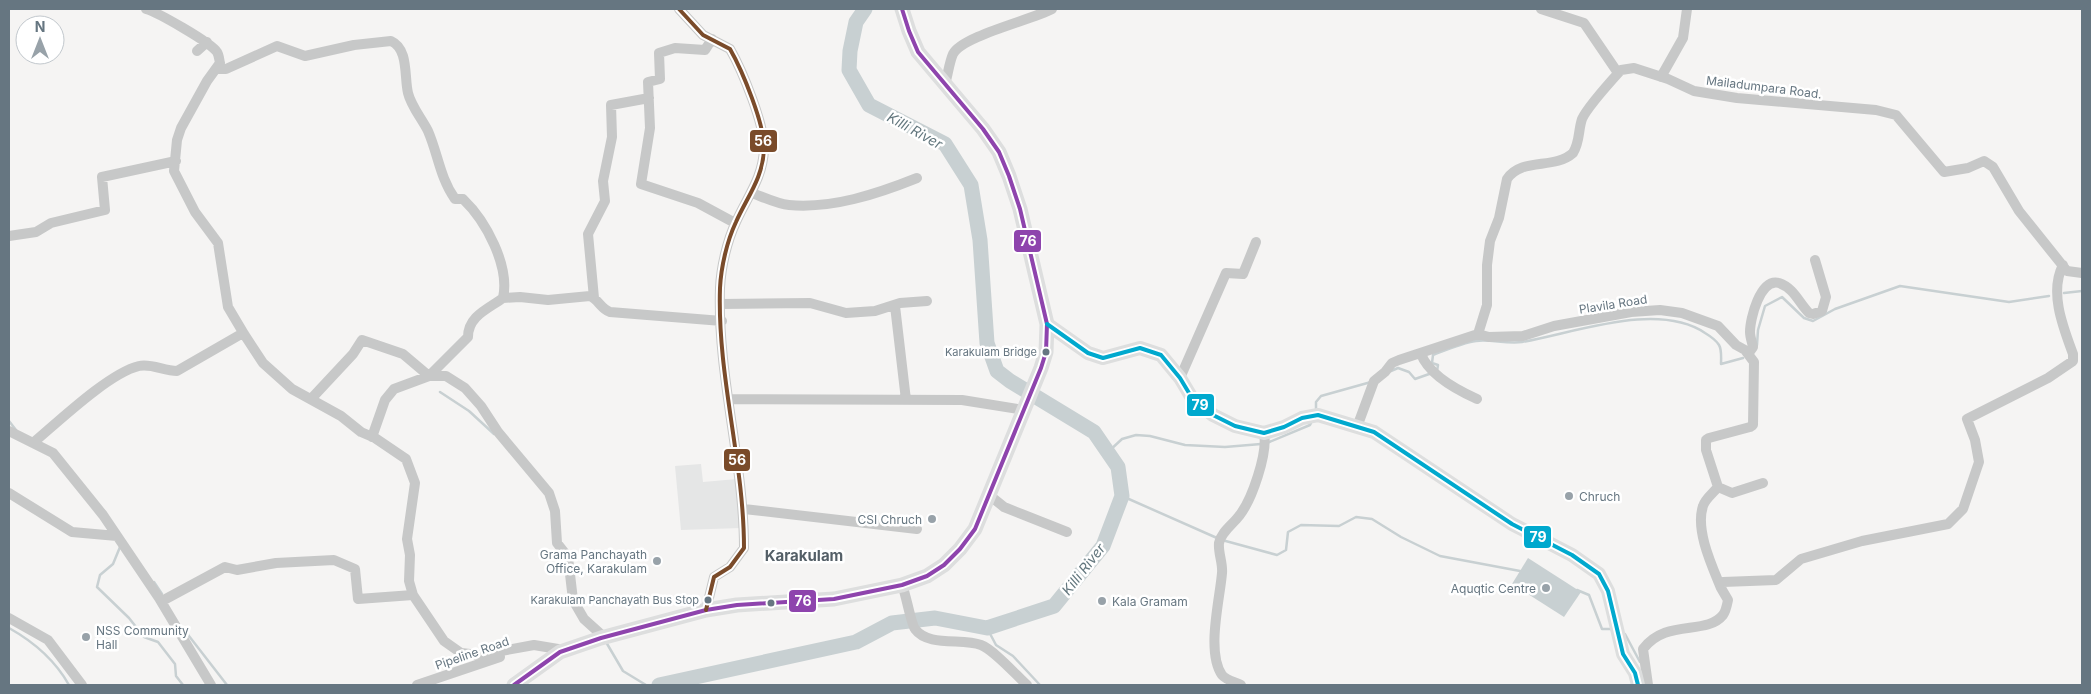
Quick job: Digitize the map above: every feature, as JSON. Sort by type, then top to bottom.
[{"type":"main road","points":[[514,685],[560,652],[602,638],[706,610],[737,605],[834,599],[902,585],[927,576],[944,565],[960,549],[975,529],[1046,352],[1047,324],[1020,209],[999,152],[983,129],[918,52],[908,31],[902,9]]},
{"type":"main road","points":[[1047,324],[1088,353],[1103,358],[1140,348],[1161,355],[1180,378],[1192,398],[1213,415],[1235,426],[1264,433],[1314,415],[1374,432],[1512,524],[1572,555],[1599,574],[1608,591],[1624,654],[1635,673],[1638,685]]},
{"type":"street","points":[[146,9],[155,10],[164,18],[206,42],[217,52],[220,63],[181,128],[177,140],[174,171],[195,212],[218,243],[228,307],[243,333],[263,363],[292,389],[341,416],[361,432],[406,459],[411,468],[415,483],[407,539],[410,555],[409,581],[413,595],[444,641],[461,653],[490,654],[534,645],[558,649],[560,652]]},
{"type":"street","points":[[679,9],[703,35],[730,48],[737,60],[758,119],[764,147],[760,175],[735,222],[723,265],[720,288],[728,399],[744,509],[744,548],[730,567],[714,577],[706,610]]},
{"type":"street","points":[[945,84],[954,53],[961,45],[996,29],[1014,25],[1052,9]]},
{"type":"street","points":[[1356,427],[1374,381],[1385,372],[1392,362],[1478,334],[1487,305],[1487,265],[1490,241],[1499,218],[1507,179],[1524,166],[1554,162],[1573,153],[1586,112],[1618,73],[1584,22],[1541,9]]},
{"type":"street","points":[[1661,77],[1683,38],[1687,9]]},
{"type":"street","points":[[712,40],[705,50],[675,48],[659,53],[660,78],[648,82],[650,128],[641,184],[698,203],[735,222]]},
{"type":"street","points":[[216,69],[226,69],[253,59],[277,46],[305,56],[375,42],[391,41],[399,45],[403,56],[408,95],[428,132],[445,183],[455,199],[463,199],[474,212],[496,248],[504,281],[503,298]]},
{"type":"street","points":[[197,51],[206,42]]},
{"type":"street","name":"Mailadumpara Road.","points":[[1618,73],[1624,69],[1631,68],[1661,77],[1694,91],[1731,97],[1876,110],[1896,114],[1944,172],[1968,168],[1984,161],[1992,167],[2019,210],[2067,271],[2082,273]]},
{"type":"street","points":[[649,98],[611,105],[612,137],[603,181],[605,201],[588,234],[594,298],[605,310],[610,312],[722,321]]},
{"type":"street","points":[[9,236],[36,232],[50,223],[105,210],[102,177],[176,161]]},
{"type":"street","points":[[752,193],[787,206],[825,205],[883,192],[917,178]]},
{"type":"street","points":[[1180,378],[1226,273],[1243,274],[1256,242]]},
{"type":"street","points":[[1763,482],[1732,493],[1718,487],[1706,450],[1706,440],[1753,425],[1754,362],[1748,354],[1753,347],[1750,334],[1754,311],[1761,294],[1769,285],[1778,283],[1788,288],[1809,313],[1813,314],[1822,311],[1826,297],[1815,260]]},
{"type":"street","points":[[1721,588],[1724,582],[1730,580],[1776,580],[1801,559],[1862,541],[1948,524],[1963,509],[1978,462],[1975,440],[1967,419],[2048,378],[2073,361],[2073,354],[2057,295],[2057,279],[2063,265]]},
{"type":"street","points":[[429,376],[468,337],[468,328],[472,320],[503,298],[520,297],[548,300],[583,296],[594,298]]},
{"type":"street","points":[[722,304],[810,303],[846,312],[875,311],[900,303],[927,300]]},
{"type":"street","points":[[894,306],[906,400]]},
{"type":"street","name":"Plavila Road","points":[[1478,334],[1489,337],[1523,336],[1554,326],[1626,313],[1660,310],[1682,313],[1718,326],[1736,345],[1748,354]]},
{"type":"street","points":[[34,443],[80,403],[124,372],[141,365],[166,371],[177,371],[243,333]]},
{"type":"street","points":[[311,398],[353,354],[362,340],[403,354],[429,376]]},
{"type":"street","points":[[1421,354],[1424,363],[1456,389],[1477,399]]},
{"type":"street","points":[[372,437],[385,400],[394,389],[429,376],[446,376],[465,388],[481,406],[498,432],[549,493],[556,511],[557,542],[568,557],[573,600],[584,619],[602,638]]},
{"type":"street","points":[[728,399],[962,400],[1024,410]]},
{"type":"street","points":[[9,431],[53,453],[119,539],[162,601],[211,685]]},
{"type":"street","points":[[1241,685],[1223,676],[1217,667],[1215,633],[1223,571],[1221,539],[1241,514],[1260,469],[1266,442],[1264,433]]},
{"type":"street","points":[[1648,685],[1643,649],[1650,638],[1678,627],[1716,622],[1724,614],[1728,600],[1708,559],[1701,515],[1704,503],[1718,487]]},
{"type":"street","points":[[9,493],[72,532],[119,539]]},
{"type":"street","points":[[989,495],[1004,507],[1067,532]]},
{"type":"street","points":[[744,509],[917,529]]},
{"type":"street","points":[[162,601],[225,567],[236,570],[276,563],[334,560],[355,569],[358,599],[413,595]]},
{"type":"street","points":[[902,585],[910,606],[913,627],[918,633],[931,638],[981,645],[1027,685]]},
{"type":"street","points":[[9,618],[48,640],[82,685]]},
{"type":"street","name":"Pipeline Road","points":[[417,685],[534,645]]},
{"type":"shaded area","points":[[701,464],[703,482],[737,479],[741,528],[681,530],[675,466]]},
{"type":"shaded area","name":"Aquqtic Centre","points":[[1528,558],[1581,592],[1564,617],[1512,584]]},
{"type":"waterway","name":"Killi River","points":[[659,685],[856,642],[892,623],[935,618],[987,628],[1054,606],[1103,546],[1122,496],[1118,467],[1094,432],[1010,381],[997,371],[987,343],[980,240],[971,185],[945,144],[869,105],[849,70],[850,51],[856,22],[865,9]]},
{"type":"waterway","points":[[1757,345],[1758,330],[1765,306],[1782,297],[1804,318],[1813,321],[1835,309],[1900,286],[2009,302],[2049,296]]},
{"type":"waterway","points":[[2064,293],[2082,291]]},
{"type":"waterway","points":[[1437,371],[1438,365],[1432,363],[1433,355],[1465,343],[1476,341],[1522,342],[1615,322],[1640,319],[1664,320],[1686,324],[1705,333],[1719,345],[1721,364],[1743,358]]},
{"type":"waterway","points":[[1391,371],[1398,368],[1409,372],[1415,379],[1432,373]]},
{"type":"waterway","points":[[1316,411],[1316,402],[1321,396],[1371,382]]},
{"type":"waterway","points":[[440,392],[469,411],[494,434]]},
{"type":"waterway","points":[[9,421],[16,430]]},
{"type":"waterway","points":[[1267,443],[1310,425],[1312,421]]},
{"type":"waterway","points":[[1108,452],[1122,439],[1136,435],[1150,436],[1185,445],[1225,447],[1261,444]]},
{"type":"waterway","points":[[1122,496],[1217,538]]},
{"type":"waterway","points":[[1222,540],[1277,555],[1286,550],[1288,532],[1301,525],[1339,526],[1356,517],[1372,519],[1401,537],[1440,556],[1520,571]]},
{"type":"waterway","points":[[120,547],[113,564],[100,575],[97,587],[129,618],[144,637],[158,642],[175,664],[176,676],[183,685]]},
{"type":"waterway","points":[[154,582],[162,594]]},
{"type":"waterway","points":[[1577,590],[1589,595],[1602,629],[1612,629]]},
{"type":"waterway","points":[[182,627],[227,685]]},
{"type":"waterway","points":[[9,628],[43,652],[69,685]]},
{"type":"waterway","points":[[987,628],[996,645],[1013,656],[1040,685]]},
{"type":"waterway","points":[[1625,634],[1640,662]]},
{"type":"waterway","points":[[606,642],[623,671],[646,685]]},
{"type":"transit line","name":"56","points":[[679,9],[703,35],[730,49],[741,70],[757,112],[764,149],[758,178],[736,222],[727,246],[720,288],[722,354],[740,483],[744,548],[730,567],[714,577],[706,610]]},
{"type":"transit line","name":"76","points":[[514,685],[560,652],[601,638],[706,610],[737,605],[834,599],[902,585],[927,576],[944,565],[960,549],[975,529],[1041,368],[1046,352],[1047,324],[1020,209],[999,152],[983,129],[918,52],[902,9]]},
{"type":"transit line","name":"79","points":[[1047,324],[1088,353],[1103,358],[1140,348],[1161,355],[1180,378],[1192,398],[1213,415],[1235,426],[1264,433],[1284,427],[1302,418],[1318,415],[1374,432],[1512,524],[1572,555],[1599,574],[1608,591],[1623,654],[1635,673],[1638,685]]},
{"type":"place","name":"Karakulam Bridge","points":[[1046,352]]},
{"type":"place","name":"Chruch","points":[[1569,496]]},
{"type":"place","name":"CSI Chruch","points":[[932,519]]},
{"type":"place","name":"Grama Panchayath Office, Karakulam","points":[[657,561]]},
{"type":"place","name":"Aquqtic Centre","points":[[1546,588]]},
{"type":"place","name":"Karakulam Panchayath Bus Stop","points":[[708,600]]},
{"type":"place","name":"Kala Gramam","points":[[1102,601]]},
{"type":"place","name":"NSS Community Hall","points":[[86,637]]},
{"type":"district","name":"Karakulam","points":[[804,555]]}]
